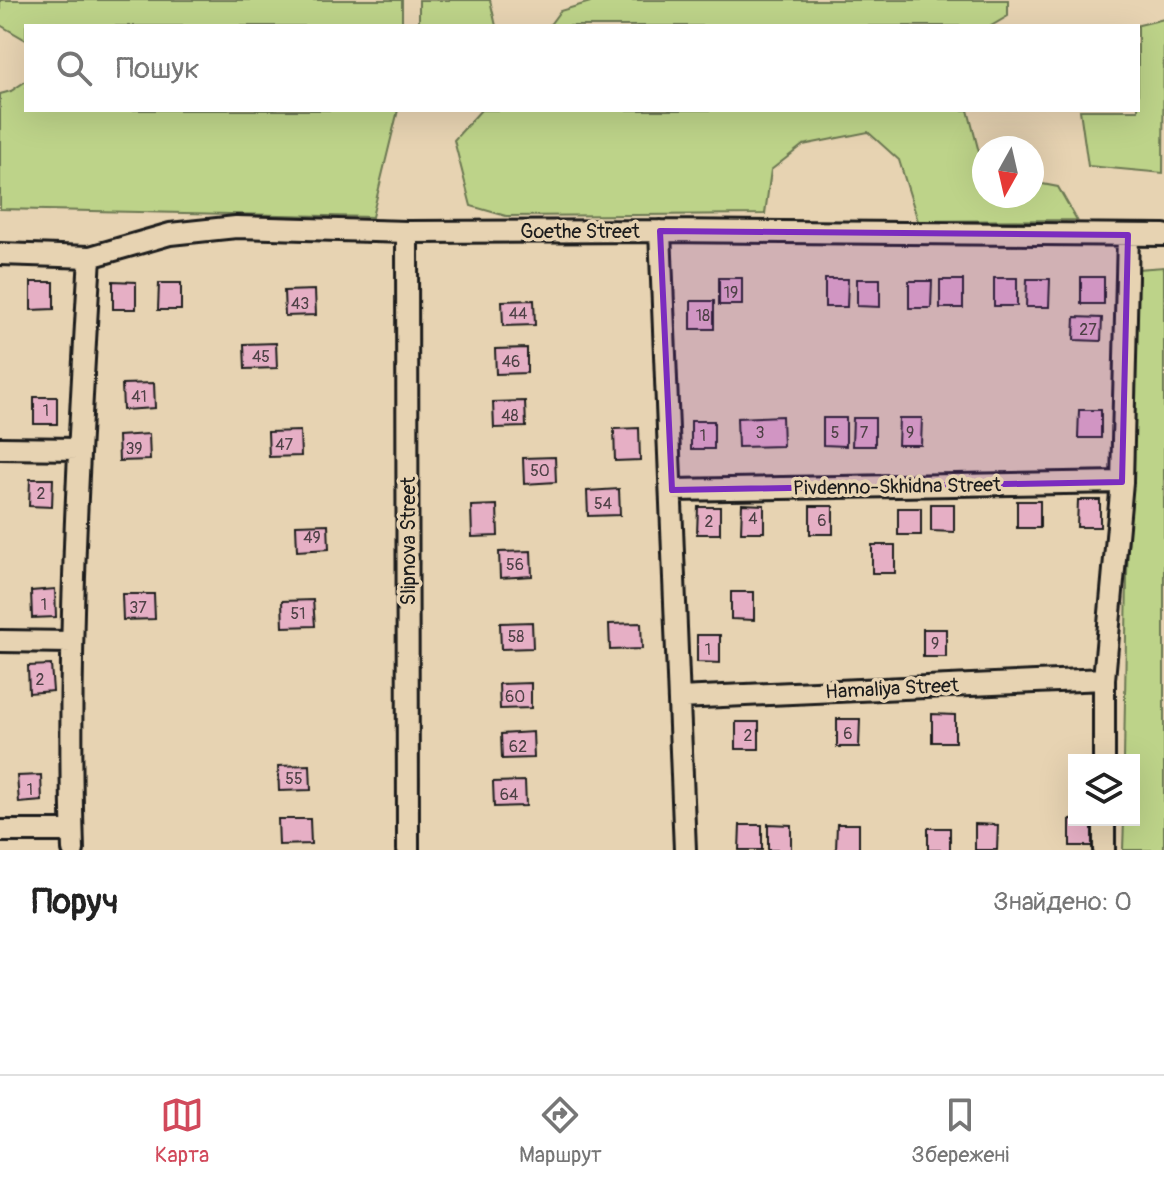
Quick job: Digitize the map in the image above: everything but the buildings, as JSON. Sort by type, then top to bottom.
[{"type":"street","name":"Goethe Street","points":[[0,254],[90,257],[170,234],[236,227],[407,232],[1164,235]]},
{"type":"street","points":[[660,231],[685,850]]},
{"type":"street","name":"Slipnova Street","points":[[407,232],[408,850]]},
{"type":"street","points":[[1104,754],[1104,679],[1122,482],[1128,235]]},
{"type":"street","points":[[0,831],[72,840],[72,642],[78,449],[90,257]]},
{"type":"street","points":[[0,448],[78,449]]},
{"type":"street","name":"Pivdenno-Skhidna Street","points":[[672,490],[1122,482]]},
{"type":"street","points":[[0,641],[72,642]]},
{"type":"street","name":"Hamaliya Street","points":[[679,698],[1104,679]]},
{"type":"street","points":[[1104,826],[1104,850]]},
{"type":"highlighted area","points":[[660,231],[1128,235],[1122,482],[672,490]]},
{"type":"green space","points":[[0,0],[402,0],[402,24],[24,24],[24,39],[0,25]]},
{"type":"green space","points":[[419,0],[490,0],[496,24],[419,24]]},
{"type":"green space","points":[[597,0],[1008,0],[1008,16],[994,24],[550,24],[560,11]]},
{"type":"green space","points":[[1164,19],[1163,173],[1088,166],[1080,112],[1140,112],[1140,25]]},
{"type":"green space","points":[[24,82],[24,112],[398,112],[372,217],[0,209],[0,94]]},
{"type":"green space","points":[[479,112],[969,112],[975,136],[972,136],[972,208],[1044,208],[1044,184],[1058,187],[1077,220],[918,221],[899,160],[868,132],[803,145],[771,170],[765,214],[506,216],[471,206],[454,140]]},
{"type":"green space","points":[[1164,267],[1164,850],[1123,850],[1124,826],[1140,826],[1140,754],[1124,754],[1137,269]]}]
